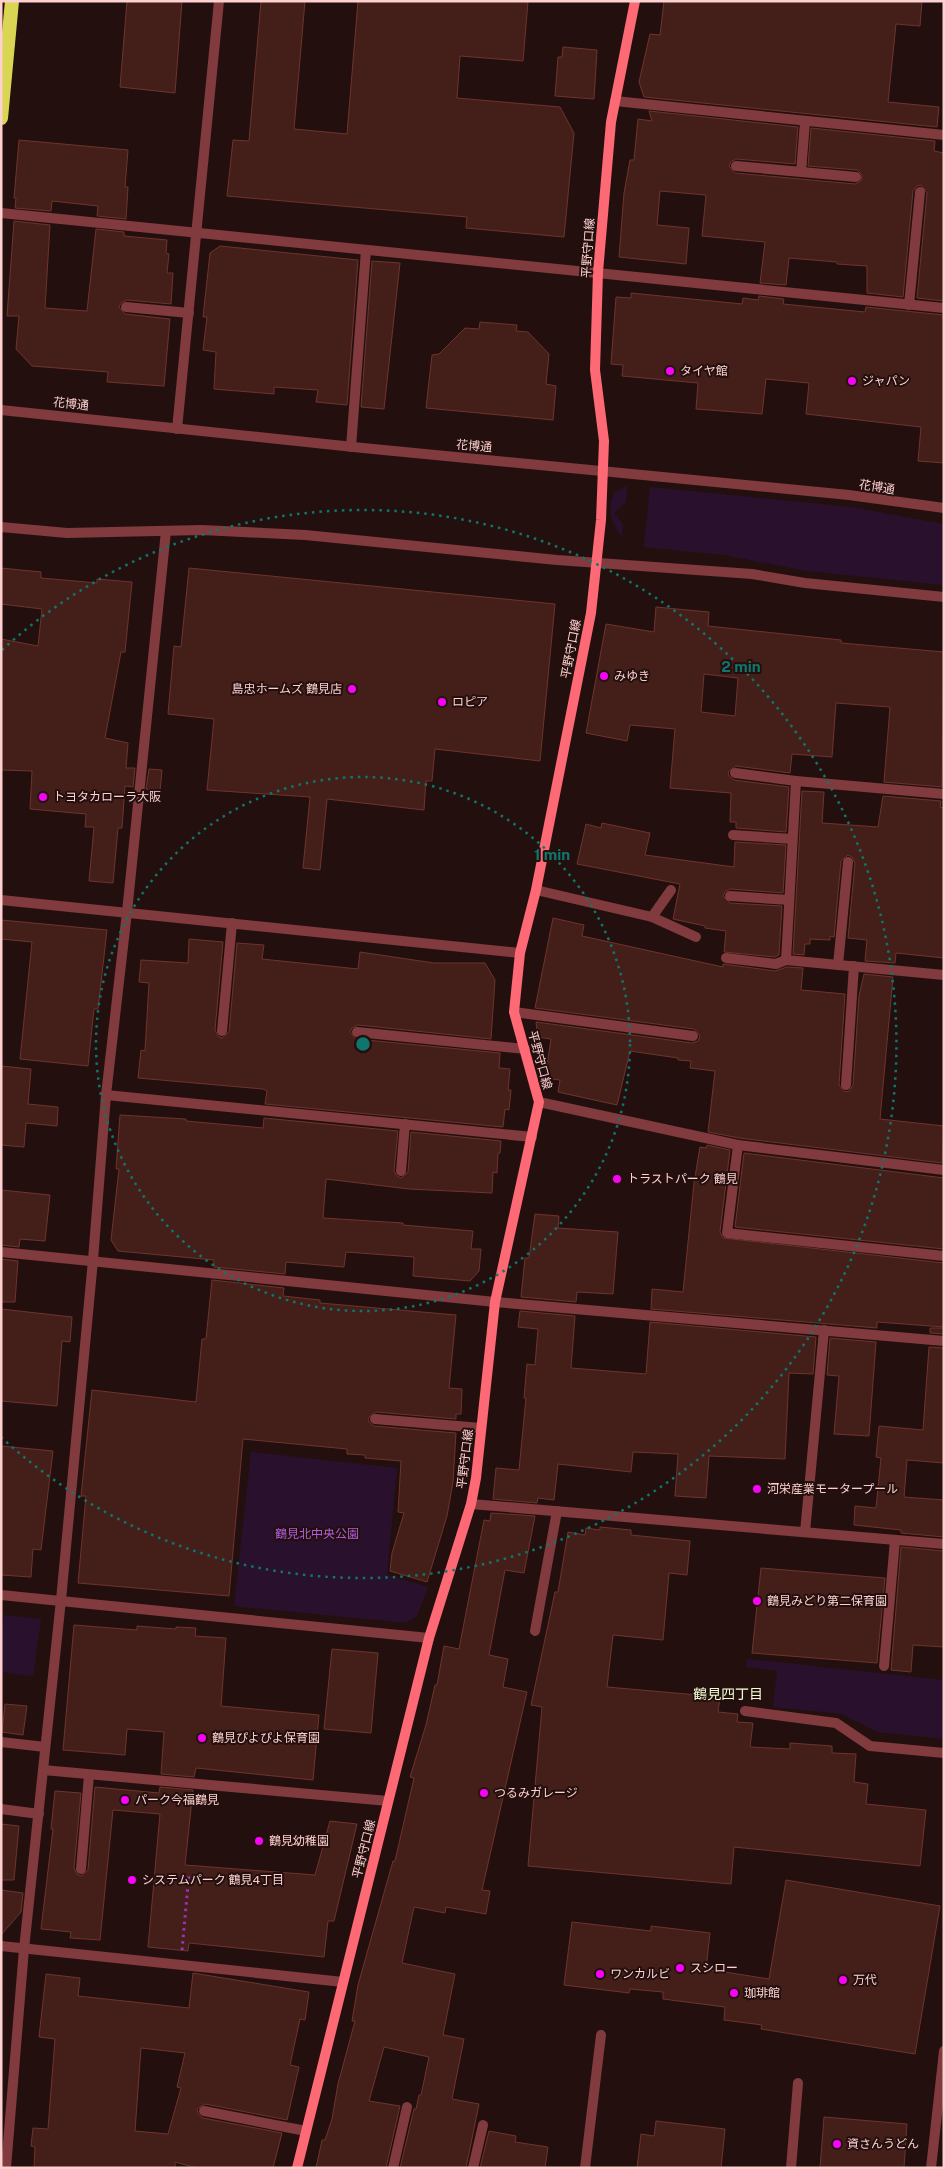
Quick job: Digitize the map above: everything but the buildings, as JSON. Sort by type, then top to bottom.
[{"type":"highway","points":[[1,118],[12,1]]},
{"type":"main road","name":"平野守口線","points":[[297,2168],[429,1638],[471,1504],[494,1302],[539,1102],[514,1012],[520,953],[536,890],[591,613],[601,520],[604,441],[595,370],[598,272],[615,101],[635,1]]},
{"type":"street","points":[[177,429],[220,1]]},
{"type":"street","points":[[615,101],[944,135]]},
{"type":"street","points":[[801,172],[805,122]]},
{"type":"street","points":[[736,166],[856,177]]},
{"type":"street","points":[[909,304],[920,192]]},
{"type":"street","points":[[1,214],[598,272],[944,308]]},
{"type":"street","points":[[351,447],[366,250]]},
{"type":"street","points":[[126,307],[189,313]]},
{"type":"street","name":"花博通","points":[[1,410],[351,447],[849,495],[944,508]]},
{"type":"street","points":[[1,527],[67,533],[166,531],[305,535],[595,562],[752,574],[805,583],[944,597]]},
{"type":"street","points":[[6,2168],[24,1949],[61,1600],[93,1260],[106,1095],[127,912],[166,531]]},
{"type":"street","points":[[735,773],[944,794]]},
{"type":"street","points":[[786,960],[796,780]]},
{"type":"street","points":[[733,835],[792,839]]},
{"type":"street","points":[[838,965],[848,862]]},
{"type":"street","points":[[536,890],[652,917],[696,937]]},
{"type":"street","points":[[652,917],[671,890]]},
{"type":"street","points":[[730,896],[789,900]]},
{"type":"street","points":[[1,900],[520,953]]},
{"type":"street","points":[[222,1031],[232,923]]},
{"type":"street","points":[[726,958],[776,964],[786,960],[944,975]]},
{"type":"street","points":[[846,1086],[854,966]]},
{"type":"street","points":[[514,1012],[693,1036]]},
{"type":"street","points":[[357,1032],[524,1048]]},
{"type":"street","points":[[106,1095],[532,1137]]},
{"type":"street","points":[[539,1102],[738,1145],[944,1170]]},
{"type":"street","points":[[401,1171],[405,1124]]},
{"type":"street","points":[[738,1145],[728,1233],[944,1256]]},
{"type":"street","points":[[1,1252],[494,1302],[944,1340]]},
{"type":"street","points":[[806,1532],[824,1330]]},
{"type":"street","points":[[375,1419],[481,1428]]},
{"type":"street","points":[[471,1504],[944,1544]]},
{"type":"street","points":[[535,1631],[557,1511]]},
{"type":"street","points":[[884,1666],[895,1540]]},
{"type":"street","points":[[1,1595],[429,1638]]},
{"type":"street","points":[[745,1711],[836,1723],[870,1746],[944,1753]]},
{"type":"street","points":[[1,1742],[46,1747]]},
{"type":"street","points":[[43,1770],[388,1801]]},
{"type":"street","points":[[81,1868],[89,1774]]},
{"type":"street","points":[[1,1809],[39,1814]]},
{"type":"street","points":[[1,1946],[343,1982]]},
{"type":"street","points":[[585,2168],[601,2035]]},
{"type":"street","points":[[930,2168],[944,2051]]},
{"type":"street","points":[[790,2168],[798,2083]]},
{"type":"street","points":[[393,2168],[407,2107]]},
{"type":"street","points":[[204,2111],[306,2131]]},
{"type":"street","points":[[473,2168],[483,2125]]},
{"type":"path","points":[[180,1965],[189,1874]]},
{"type":"green space","points":[[627,486],[626,502],[614,513],[623,524],[622,536],[615,526],[610,510],[615,492]]},
{"type":"green space","points":[[650,487],[851,507],[944,524],[944,585],[807,571],[724,555],[644,547]]},
{"type":"green space","name":"鶴見北中央公園","points":[[251,1452],[397,1468],[387,1575],[428,1587],[417,1616],[406,1623],[234,1606]]},
{"type":"green space","points":[[4,1615],[41,1619],[33,1676],[1,1672],[1,1640]]},
{"type":"green space","points":[[747,1659],[944,1680],[944,1739],[877,1732],[842,1714],[773,1707],[777,1671],[746,1667]]},
{"type":"place","name":"タイヤ館","points":[[670,371]]},
{"type":"place","name":"ジャパン","points":[[852,381]]},
{"type":"place","name":"みゆき","points":[[604,676]]},
{"type":"place","name":"島忠ホームズ 鶴見店","points":[[352,689]]},
{"type":"place","name":"ロピア","points":[[442,702]]},
{"type":"place","name":"トヨタカローラ大阪","points":[[43,797]]},
{"type":"place","name":"トラストパーク 鶴見","points":[[617,1179]]},
{"type":"place","name":"河栄産業モータープール","points":[[757,1489]]},
{"type":"place","name":"鶴見みどり第二保育園","points":[[757,1601]]},
{"type":"place","name":"鶴見ぴよぴよ保育園","points":[[202,1738]]},
{"type":"place","name":"つるみガレージ","points":[[484,1793]]},
{"type":"place","name":"パーク今福鶴見","points":[[125,1800]]},
{"type":"place","name":"鶴見幼稚園","points":[[259,1841]]},
{"type":"place","name":"システムパーク 鶴見4丁目","points":[[132,1880]]},
{"type":"place","name":"スシロー","points":[[680,1968]]},
{"type":"place","name":"ワンカルビ","points":[[600,1974]]},
{"type":"place","name":"万代","points":[[843,1980]]},
{"type":"place","name":"珈琲館","points":[[734,1993]]},
{"type":"place","name":"資さんうどん","points":[[837,2144]]},
{"type":"district","name":"鶴見四丁目","points":[[728,1694]]}]
